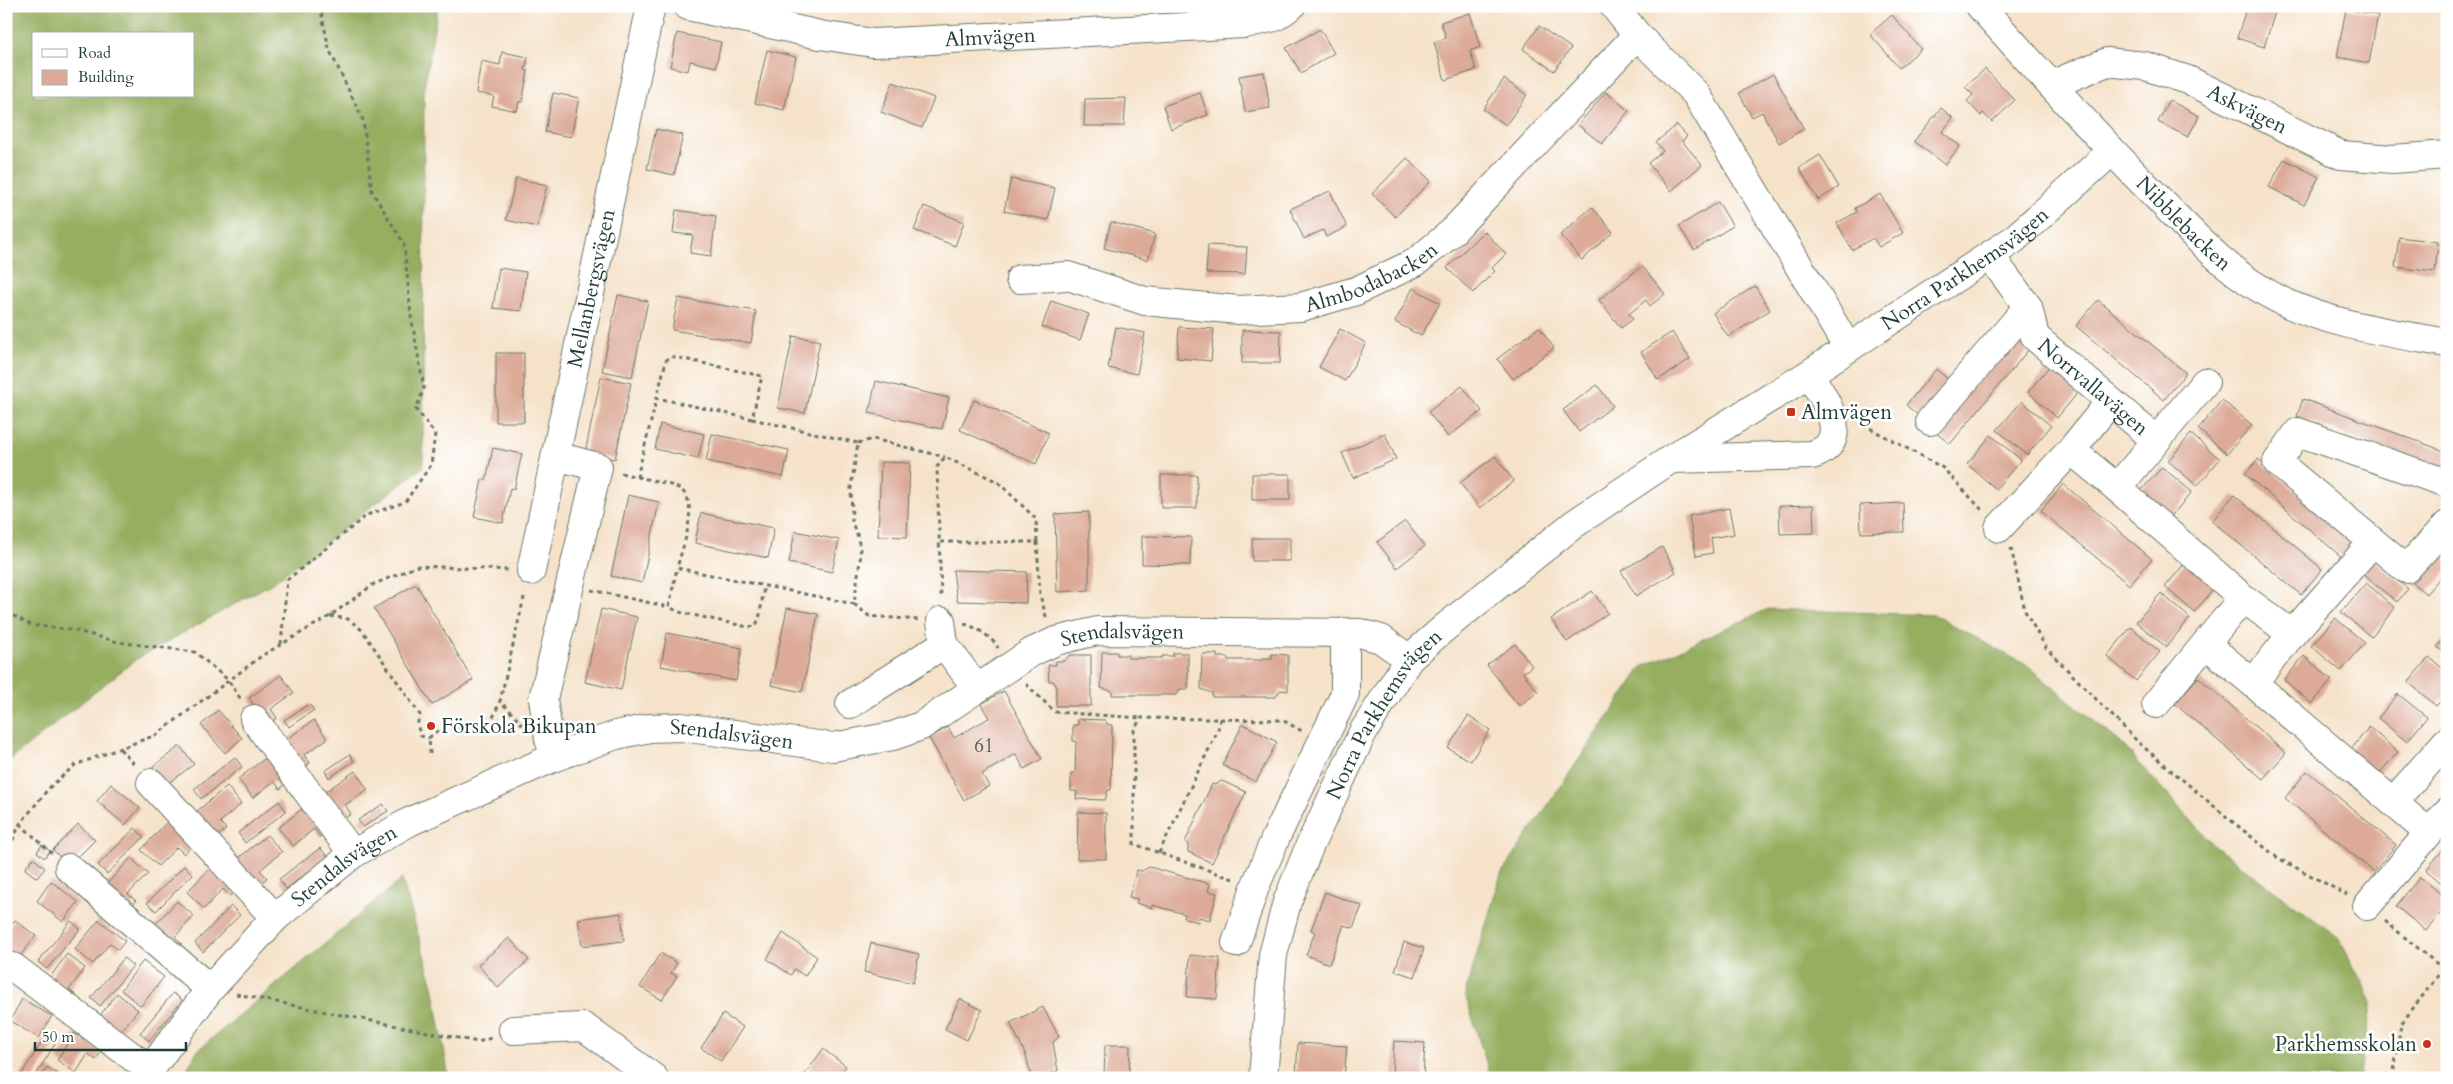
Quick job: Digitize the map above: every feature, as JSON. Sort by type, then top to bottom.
[{"type":"street","name":"Mellanbergsvägen","points":[[531,571],[651,6]]},
{"type":"street","name":"Almvägen","points":[[688,6],[820,34],[873,43],[1245,24],[1275,17],[1291,6]]},
{"type":"street","points":[[1614,6],[1637,35],[1696,94],[1848,348]]},
{"type":"street","name":"Nibblebacken","points":[[1980,6],[2112,151],[2206,247],[2256,287],[2283,301],[2322,316],[2447,343]]},
{"type":"street","name":"Almbodabacken","points":[[1020,279],[1068,276],[1145,301],[1238,310],[1301,308],[1356,291],[1416,262],[1451,233],[1554,121],[1637,35]]},
{"type":"street","name":"Askvägen","points":[[2051,85],[2107,62],[2145,66],[2188,80],[2341,155],[2393,159],[2447,155]]},
{"type":"street","name":"Norra Parkhemsvägen","points":[[1263,1078],[1273,955],[1287,902],[1310,845],[1363,732],[1409,659],[1450,623],[1574,524],[1671,459],[1809,374],[2013,240],[2112,151]]},
{"type":"street","name":"Norrvallavägen","points":[[1990,256],[2028,307],[2034,337],[2156,440]]},
{"type":"street","points":[[1930,420],[2028,307]]},
{"type":"street","points":[[1671,459],[1812,455],[1823,452],[1833,434],[1834,421],[1824,399],[1809,374]]},
{"type":"street","points":[[2117,488],[2205,382]]},
{"type":"street","points":[[1999,528],[2071,450],[2110,402]]},
{"type":"street","points":[[2447,482],[2298,432],[2277,462],[2406,569],[2447,525]]},
{"type":"street","points":[[2071,450],[2243,598],[2292,634]]},
{"type":"street","points":[[555,757],[549,739],[543,699],[598,467],[556,456]]},
{"type":"street","points":[[2254,683],[2292,634],[2373,542]]},
{"type":"street","points":[[2156,704],[2207,645],[2243,598]]},
{"type":"street","name":"Stendalsvägen","points":[[147,1073],[210,989],[275,918],[353,854],[409,822],[555,757],[616,735],[650,728],[681,727],[834,747],[863,743],[893,736],[921,726],[977,689],[1009,656],[1032,652],[1056,641],[1097,631],[1360,633],[1381,639],[1409,659]]},
{"type":"street","points":[[850,704],[943,632],[977,689]]},
{"type":"street","points":[[1236,943],[1255,887],[1276,837],[1346,694],[1345,632]]},
{"type":"street","points":[[2207,645],[2429,833]]},
{"type":"street","points":[[254,719],[353,854]]},
{"type":"street","points":[[2393,802],[2447,741]]},
{"type":"street","points":[[151,783],[275,918]]},
{"type":"street","points":[[2367,906],[2447,812]]},
{"type":"street","points":[[69,868],[210,989]]},
{"type":"street","points":[[13,967],[134,1058],[147,1073]]},
{"type":"street","points":[[513,1030],[584,1027],[654,1078]]},
{"type":"path","points":[[281,645],[287,580],[367,515],[405,502],[431,465],[435,434],[416,409],[424,388],[411,316],[404,244],[372,191],[363,120],[329,49],[320,6]]},
{"type":"path","points":[[637,477],[666,361],[670,356],[762,376],[752,419]]},
{"type":"path","points":[[657,398],[858,444],[873,439],[945,457],[998,482],[1036,519],[1040,595],[1048,623]]},
{"type":"path","points":[[1854,408],[1864,425],[1942,468],[1999,528],[2011,546],[2025,611],[2046,648],[2140,744],[2278,858],[2367,906],[2447,972]]},
{"type":"path","points":[[854,604],[861,553],[857,534],[852,523],[851,487],[858,444]]},
{"type":"path","points":[[943,632],[937,467],[945,457]]},
{"type":"path","points":[[598,467],[679,488],[689,498],[691,513],[669,607]]},
{"type":"path","points":[[941,542],[1037,542]]},
{"type":"path","points":[[6,855],[20,824],[49,788],[75,765],[156,735],[228,680],[330,616],[374,584],[418,566],[531,571],[500,701],[492,720],[484,728],[451,726],[433,734],[429,738],[430,754]]},
{"type":"path","points":[[677,568],[854,604],[868,616],[943,632],[970,625],[996,643],[999,649],[1009,656],[1055,712],[1141,718],[1282,720],[1322,741]]},
{"type":"path","points":[[570,586],[669,607],[679,612],[748,627],[756,626],[760,615],[764,586]]},
{"type":"path","points":[[6,612],[31,625],[72,630],[118,642],[195,652],[228,680]]},
{"type":"path","points":[[330,616],[348,619],[362,630],[420,715],[417,725],[421,736],[429,738]]},
{"type":"path","points":[[500,701],[528,729]]},
{"type":"path","points":[[1141,718],[1134,730],[1134,844],[1255,887]]},
{"type":"path","points":[[1159,853],[1218,730],[1220,719]]},
{"type":"path","points":[[20,824],[69,868]]},
{"type":"path","points":[[2392,1078],[2401,1024],[2447,964]]},
{"type":"path","points":[[210,989],[478,1042],[513,1030]]},
{"type":"green space","points":[[6,6],[438,6],[424,87],[423,467],[274,582],[135,660],[6,763]]},
{"type":"green space","points":[[1768,609],[1934,615],[2026,665],[2121,743],[2213,845],[2338,937],[2372,1001],[2359,1078],[1491,1078],[1465,994],[1501,874],[1642,667]]},
{"type":"green space","points":[[402,879],[433,986],[449,1078],[182,1078],[197,1051]]},
{"type":"building","points":[[2247,6],[2277,6],[2264,47],[2237,38]]},
{"type":"building","points":[[2346,9],[2378,15],[2369,63],[2337,57]]},
{"type":"building","points":[[1470,13],[1480,47],[1470,51],[1476,70],[1445,80],[1434,42],[1446,38],[1441,22]]},
{"type":"building","points":[[1892,15],[1921,49],[1899,68],[1870,34]]},
{"type":"building","points":[[1539,26],[1571,48],[1554,71],[1523,49]]},
{"type":"building","points":[[1320,29],[1334,53],[1301,73],[1286,48]]},
{"type":"building","points":[[677,33],[721,42],[716,67],[690,61],[688,71],[670,67]]},
{"type":"building","points":[[767,50],[796,57],[784,110],[755,103]]},
{"type":"building","points":[[502,52],[528,57],[525,70],[528,71],[522,102],[519,102],[517,111],[492,106],[494,96],[476,93],[481,61],[500,65]]},
{"type":"building","points":[[1985,69],[2015,100],[1992,122],[1983,113],[1981,116],[1967,101],[1973,95],[1965,87]]},
{"type":"building","points":[[1264,72],[1270,108],[1245,112],[1239,76]]},
{"type":"building","points":[[1773,74],[1804,129],[1779,143],[1762,112],[1752,117],[1739,93]]},
{"type":"building","points":[[1504,79],[1527,95],[1506,125],[1483,109]]},
{"type":"building","points":[[893,82],[934,98],[922,128],[881,112]]},
{"type":"building","points":[[1606,92],[1629,111],[1602,144],[1578,125]]},
{"type":"building","points":[[553,93],[579,98],[571,137],[545,132]]},
{"type":"building","points":[[1200,93],[1208,115],[1171,129],[1163,106]]},
{"type":"building","points":[[1126,98],[1124,126],[1084,126],[1085,99]]},
{"type":"building","points":[[2169,100],[2199,116],[2188,137],[2158,122]]},
{"type":"building","points":[[1941,108],[1953,118],[1942,132],[1960,146],[1945,165],[1914,141]]},
{"type":"building","points":[[1677,125],[1687,136],[1682,141],[1702,165],[1671,191],[1648,163],[1663,151],[1656,142]]},
{"type":"building","points":[[656,129],[683,135],[674,175],[647,169]]},
{"type":"building","points":[[1820,155],[1839,187],[1818,200],[1799,168]]},
{"type":"building","points":[[1407,158],[1431,181],[1395,217],[1372,194]]},
{"type":"building","points":[[2284,159],[2319,177],[2304,205],[2269,187]]},
{"type":"building","points":[[516,178],[547,185],[537,227],[506,220]]},
{"type":"building","points":[[1011,179],[1055,188],[1048,220],[1004,211]]},
{"type":"building","points":[[1330,191],[1347,227],[1326,237],[1323,230],[1304,239],[1290,209]]},
{"type":"building","points":[[1880,194],[1903,233],[1879,247],[1873,238],[1852,250],[1837,223],[1857,212],[1855,208]]},
{"type":"building","points":[[1718,202],[1733,226],[1694,250],[1679,226]]},
{"type":"building","points":[[924,206],[964,222],[955,246],[914,230]]},
{"type":"building","points":[[1592,207],[1613,232],[1582,260],[1560,235]]},
{"type":"building","points":[[676,210],[716,216],[711,256],[690,253],[693,235],[673,233]]},
{"type":"building","points":[[1111,222],[1155,234],[1148,260],[1104,248]]},
{"type":"building","points":[[1484,231],[1506,254],[1492,268],[1495,271],[1473,293],[1447,268]]},
{"type":"building","points":[[2399,237],[2438,242],[2435,272],[2395,267]]},
{"type":"building","points":[[1208,245],[1247,247],[1245,274],[1206,273]]},
{"type":"building","points":[[1642,266],[1665,294],[1650,306],[1646,300],[1629,314],[1633,319],[1621,328],[1599,300]]},
{"type":"building","points":[[499,268],[526,272],[521,311],[493,308]]},
{"type":"building","points":[[1755,286],[1770,310],[1728,337],[1713,313]]},
{"type":"building","points":[[1413,288],[1440,303],[1421,336],[1395,322]]},
{"type":"building","points":[[618,295],[648,301],[632,377],[602,371]]},
{"type":"building","points":[[678,298],[756,311],[751,343],[672,330]]},
{"type":"building","points":[[2098,300],[2186,373],[2164,400],[2076,326]]},
{"type":"building","points":[[1051,301],[1089,314],[1080,340],[1042,327]]},
{"type":"building","points":[[1116,327],[1145,333],[1137,374],[1108,368]]},
{"type":"building","points":[[1179,327],[1214,329],[1211,361],[1177,358]]},
{"type":"building","points":[[1539,327],[1554,348],[1513,379],[1497,359]]},
{"type":"building","points":[[1340,329],[1366,343],[1345,381],[1319,367]]},
{"type":"building","points":[[1242,330],[1281,331],[1280,363],[1242,363]]},
{"type":"building","points":[[1672,332],[1690,359],[1658,380],[1641,352]]},
{"type":"building","points":[[793,336],[820,341],[805,413],[778,408]]},
{"type":"building","points":[[2016,336],[2030,348],[1950,444],[1935,432]]},
{"type":"building","points":[[496,353],[524,353],[524,422],[496,422]]},
{"type":"building","points":[[2052,363],[2081,389],[2057,418],[2028,392]]},
{"type":"building","points":[[1936,369],[1950,381],[1920,417],[1906,405]]},
{"type":"building","points":[[601,377],[631,383],[615,459],[585,453]]},
{"type":"building","points":[[876,381],[949,398],[942,429],[869,413]]},
{"type":"building","points":[[1597,385],[1613,406],[1579,432],[1563,410]]},
{"type":"building","points":[[1462,386],[1482,411],[1448,437],[1428,412]]},
{"type":"building","points":[[2303,399],[2447,452],[2447,473],[2297,416]]},
{"type":"building","points":[[974,400],[1049,433],[1036,464],[960,430]]},
{"type":"building","points":[[2222,400],[2252,425],[2227,454],[2198,429]]},
{"type":"building","points":[[2022,401],[2051,426],[2027,455],[1997,430]]},
{"type":"building","points":[[660,424],[704,434],[698,459],[655,449]]},
{"type":"building","points":[[712,434],[789,450],[783,477],[706,461]]},
{"type":"building","points":[[1385,434],[1396,459],[1353,478],[1342,453]]},
{"type":"building","points":[[2191,434],[2220,459],[2197,486],[2168,461]]},
{"type":"building","points":[[1991,435],[2021,460],[1996,489],[1967,464]]},
{"type":"building","points":[[493,448],[522,454],[514,489],[510,488],[503,523],[474,517],[482,480],[486,480]]},
{"type":"building","points":[[1495,456],[1514,481],[1480,508],[1460,483]]},
{"type":"building","points":[[2258,459],[2357,545],[2345,560],[2245,474]]},
{"type":"building","points":[[881,462],[910,463],[907,537],[878,536]]},
{"type":"building","points":[[2162,467],[2192,492],[2167,521],[2137,495]]},
{"type":"building","points":[[1252,474],[1290,474],[1290,500],[1252,500]]},
{"type":"building","points":[[1161,475],[1197,475],[1197,508],[1161,508]]},
{"type":"building","points":[[2063,484],[2152,559],[2129,585],[2041,511]]},
{"type":"building","points":[[628,495],[659,502],[642,583],[611,576]]},
{"type":"building","points":[[2234,495],[2322,569],[2301,595],[2212,521]]},
{"type":"building","points":[[1903,503],[1904,532],[1861,533],[1860,505]]},
{"type":"building","points":[[1813,505],[1814,533],[1780,534],[1779,506]]},
{"type":"building","points":[[1729,508],[1734,534],[1711,538],[1713,553],[1696,556],[1689,516]]},
{"type":"building","points":[[1089,512],[1089,590],[1057,592],[1055,514]]},
{"type":"building","points":[[701,513],[774,528],[768,558],[695,543]]},
{"type":"building","points":[[1405,521],[1425,546],[1397,568],[1377,542]]},
{"type":"building","points":[[795,531],[839,540],[832,572],[789,563]]},
{"type":"building","points":[[1142,536],[1191,537],[1190,565],[1142,564]]},
{"type":"building","points":[[1252,538],[1290,538],[1290,561],[1252,561]]},
{"type":"building","points":[[2447,541],[2447,570],[2426,594],[2412,582]]},
{"type":"building","points":[[1662,547],[1676,572],[1636,596],[1621,571]]},
{"type":"building","points":[[2189,558],[2219,583],[2194,612],[2165,587]]},
{"type":"building","points":[[2372,558],[2408,589],[2397,602],[2360,572]]},
{"type":"building","points":[[953,570],[1027,572],[1026,603],[957,601]]},
{"type":"building","points":[[2366,583],[2395,608],[2371,637],[2341,612]]},
{"type":"building","points":[[416,584],[473,680],[432,705],[374,608]]},
{"type":"building","points":[[1592,591],[1608,613],[1567,642],[1551,619]]},
{"type":"building","points":[[2161,593],[2190,618],[2166,647],[2136,622]]},
{"type":"building","points":[[787,608],[818,614],[802,692],[771,685]]},
{"type":"building","points":[[601,609],[637,617],[621,690],[585,682]]},
{"type":"building","points":[[2335,618],[2365,643],[2341,671],[2311,646]]},
{"type":"building","points":[[2131,627],[2160,652],[2136,681],[2107,656]]},
{"type":"building","points":[[667,633],[742,648],[736,681],[661,666]]},
{"type":"building","points":[[2447,635],[2447,655],[2437,647]]},
{"type":"building","points":[[1515,644],[1532,666],[1523,673],[1538,692],[1519,706],[1487,665]]},
{"type":"building","points":[[1102,652],[1117,652],[1117,655],[1128,655],[1128,658],[1162,658],[1162,656],[1173,656],[1173,653],[1188,653],[1188,689],[1180,689],[1176,695],[1112,695],[1112,691],[1101,688]]},
{"type":"building","points":[[1202,654],[1217,654],[1217,657],[1228,657],[1228,660],[1262,660],[1262,658],[1272,658],[1272,654],[1288,655],[1288,691],[1280,690],[1276,697],[1212,697],[1212,693],[1201,689]]},
{"type":"building","points":[[1070,655],[1091,655],[1091,706],[1056,706],[1056,685],[1053,681],[1049,681],[1048,665],[1056,665],[1056,661],[1064,661]]},
{"type":"building","points":[[2304,656],[2332,680],[2312,704],[2284,680]]},
{"type":"building","points":[[2429,657],[2447,672],[2447,694],[2436,706],[2408,682]]},
{"type":"building","points":[[281,675],[294,693],[271,709],[277,718],[267,725],[249,698]]},
{"type":"building","points":[[2198,677],[2286,753],[2263,779],[2175,704]]},
{"type":"building","points":[[1004,691],[1042,759],[1024,769],[1016,754],[982,774],[989,786],[964,800],[929,738],[948,727],[954,738],[989,718],[981,704]]},
{"type":"building","points":[[2398,694],[2427,717],[2407,742],[2378,718]]},
{"type":"building","points":[[309,704],[314,710],[289,727],[284,720]]},
{"type":"building","points":[[218,710],[242,738],[225,753],[201,725]]},
{"type":"building","points":[[1468,716],[1490,730],[1471,761],[1448,748]]},
{"type":"building","points":[[1078,719],[1105,720],[1108,725],[1112,725],[1111,790],[1108,790],[1105,800],[1076,799],[1077,791],[1071,791],[1071,773],[1075,773],[1076,741],[1073,741],[1073,725],[1078,725]]},
{"type":"building","points":[[314,720],[327,739],[304,755],[310,763],[300,770],[281,743]]},
{"type":"building","points":[[1243,724],[1277,742],[1256,782],[1222,765]]},
{"type":"building","points":[[2369,727],[2398,752],[2377,776],[2349,752]]},
{"type":"building","points":[[180,746],[194,764],[165,786],[151,768]]},
{"type":"building","points":[[350,754],[354,761],[329,778],[325,771]]},
{"type":"building","points":[[268,756],[289,782],[280,789],[274,781],[253,798],[238,779]]},
{"type":"building","points":[[235,757],[242,767],[201,799],[194,789]]},
{"type":"building","points":[[355,771],[368,790],[345,805],[351,814],[340,821],[322,794]]},
{"type":"building","points":[[2307,771],[2396,845],[2374,872],[2285,798]]},
{"type":"building","points":[[1222,781],[1246,792],[1212,863],[1188,852],[1188,844],[1185,842],[1212,784],[1215,785]]},
{"type":"building","points":[[111,784],[140,808],[125,825],[97,801]]},
{"type":"building","points":[[227,786],[241,804],[220,822],[226,829],[217,837],[196,812]]},
{"type":"building","points":[[279,801],[286,811],[245,843],[238,833]]},
{"type":"building","points":[[308,804],[329,830],[320,837],[314,829],[293,846],[278,828]]},
{"type":"building","points":[[383,804],[388,811],[363,827],[358,820]]},
{"type":"building","points":[[1078,812],[1106,813],[1106,859],[1077,859]]},
{"type":"building","points":[[167,822],[191,846],[184,854],[177,847],[158,866],[141,850]]},
{"type":"building","points":[[78,824],[95,840],[69,866],[53,850]]},
{"type":"building","points":[[135,828],[144,837],[107,874],[98,865]]},
{"type":"building","points":[[267,835],[282,852],[260,870],[267,878],[257,886],[236,860]]},
{"type":"building","points":[[42,845],[50,851],[44,858],[37,852]]},
{"type":"building","points":[[2447,845],[2447,888],[2426,870]]},
{"type":"building","points":[[320,848],[328,857],[286,889],[279,879]]},
{"type":"building","points":[[33,858],[45,868],[37,878],[25,869]]},
{"type":"building","points":[[131,858],[148,874],[128,894],[136,901],[128,910],[104,887]]},
{"type":"building","points":[[213,865],[237,888],[230,896],[223,889],[204,909],[187,892]]},
{"type":"building","points":[[184,866],[193,874],[156,911],[147,903]]},
{"type":"building","points":[[1149,867],[1210,884],[1208,891],[1217,893],[1210,920],[1199,917],[1198,922],[1184,918],[1185,914],[1152,905],[1152,908],[1136,903],[1138,899],[1129,897],[1137,870],[1142,871]]},
{"type":"building","points":[[2420,877],[2447,899],[2447,906],[2426,931],[2396,906]]},
{"type":"building","points":[[51,881],[78,902],[63,922],[37,901]]},
{"type":"building","points":[[1325,892],[1362,906],[1353,928],[1344,925],[1329,964],[1306,955],[1315,932],[1311,930]]},
{"type":"building","points":[[177,901],[194,916],[175,937],[182,944],[174,953],[150,930]]},
{"type":"building","points":[[231,906],[240,915],[203,952],[195,943]]},
{"type":"building","points":[[621,913],[624,941],[582,946],[578,919]]},
{"type":"building","points":[[15,920],[36,936],[13,965],[6,959],[6,931]]},
{"type":"building","points":[[99,920],[125,941],[118,950],[110,943],[93,964],[75,949]]},
{"type":"building","points":[[71,921],[80,929],[47,969],[38,962]]},
{"type":"building","points":[[783,933],[817,957],[805,976],[794,969],[791,975],[767,959]]},
{"type":"building","points":[[509,938],[529,960],[498,988],[478,965]]},
{"type":"building","points":[[1404,942],[1424,948],[1415,977],[1395,971]]},
{"type":"building","points":[[871,943],[919,954],[913,983],[864,972]]},
{"type":"building","points":[[660,953],[677,963],[671,973],[677,976],[662,1000],[640,987]]},
{"type":"building","points":[[67,954],[85,968],[69,990],[77,996],[69,1006],[43,987]]},
{"type":"building","points":[[1190,955],[1220,958],[1217,999],[1187,997]]},
{"type":"building","points":[[124,958],[133,966],[100,1006],[91,998]]},
{"type":"building","points":[[143,961],[164,977],[141,1006],[121,990]]},
{"type":"building","points":[[117,993],[138,1010],[115,1038],[95,1022]]},
{"type":"building","points":[[173,993],[182,1000],[149,1041],[140,1033]]},
{"type":"building","points":[[22,999],[52,1016],[39,1038],[10,1021]]},
{"type":"building","points":[[960,999],[982,1010],[967,1040],[945,1029]]},
{"type":"building","points":[[1043,1007],[1059,1037],[1053,1042],[1058,1071],[1032,1078],[1025,1053],[1010,1023]]},
{"type":"building","points":[[723,1014],[743,1027],[721,1061],[701,1048]]},
{"type":"building","points":[[74,1033],[102,1050],[96,1060],[88,1054],[76,1073],[57,1060]]},
{"type":"building","points":[[45,1037],[55,1044],[34,1078],[19,1078]]},
{"type":"building","points":[[1394,1041],[1425,1043],[1423,1078],[1392,1078]]},
{"type":"building","points":[[1298,1043],[1347,1046],[1344,1078],[1296,1076]]},
{"type":"building","points":[[1105,1045],[1130,1045],[1129,1078],[1104,1078]]},
{"type":"building","points":[[823,1049],[846,1066],[837,1078],[802,1078]]},
{"type":"building","points":[[47,1067],[65,1078],[41,1078]]},
{"type":"place","name":"Almvägen","points":[[1791,412]]},
{"type":"place","name":"Förskola Bikupan","points":[[431,726]]},
{"type":"place","name":"Parkhemsskolan","points":[[2427,1044]]}]
